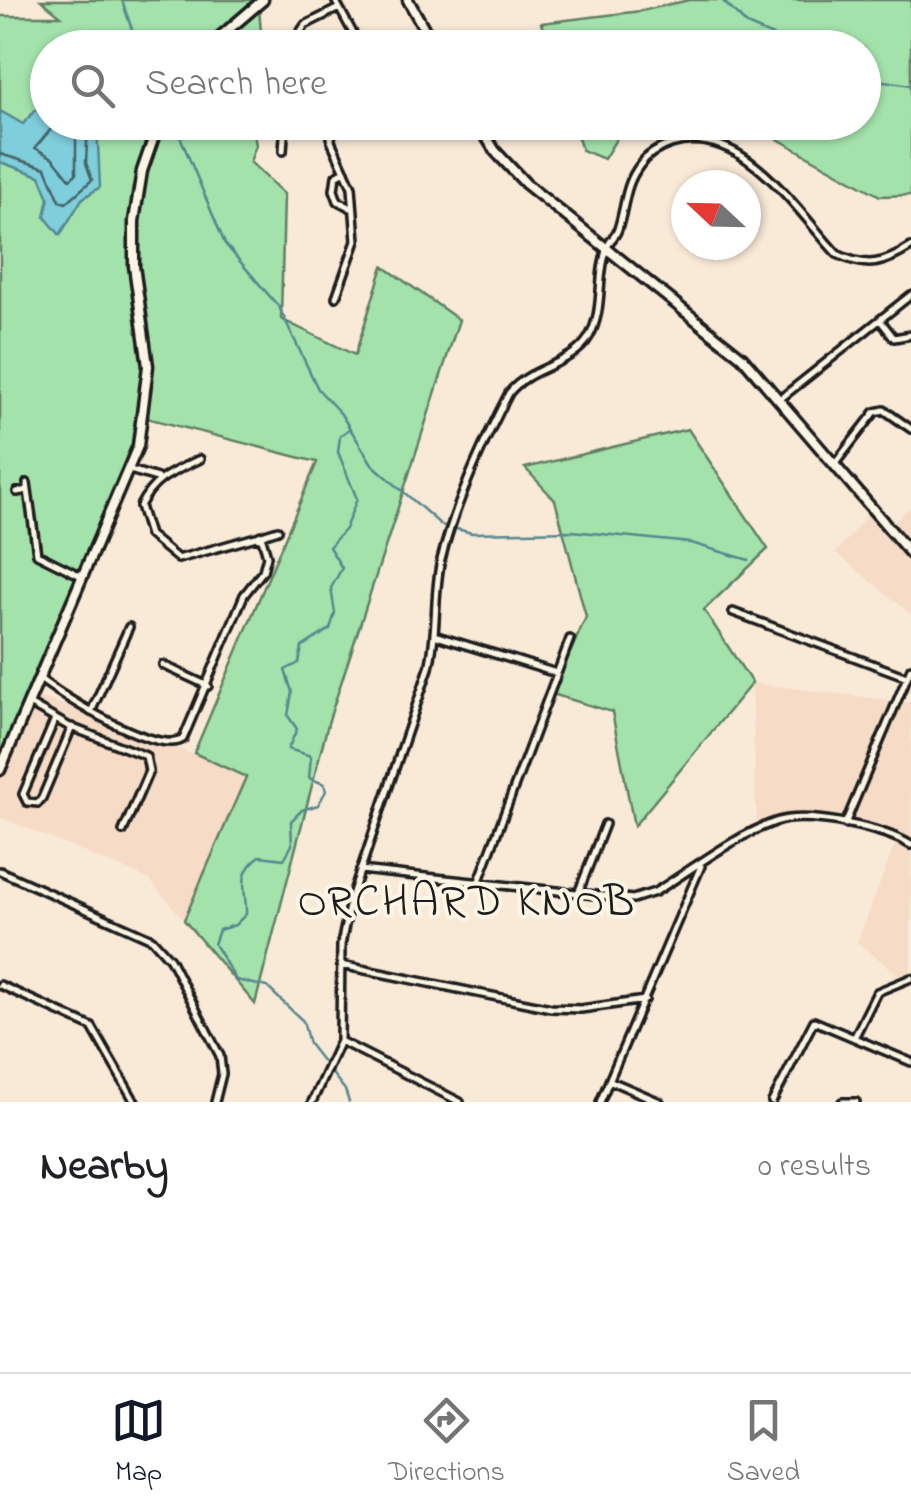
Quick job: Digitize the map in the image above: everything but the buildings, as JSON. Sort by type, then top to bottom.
[{"type":"main road","points":[[229,30],[263,0]]},
{"type":"main road","points":[[408,0],[425,30]]},
{"type":"main road","points":[[0,770],[130,470],[140,432],[148,376],[134,266],[134,222],[142,171],[153,140]]},
{"type":"main road","points":[[491,140],[518,176],[725,341],[780,399],[911,554]]},
{"type":"street","points":[[335,0],[351,30]]},
{"type":"street","points":[[302,30],[339,8]]},
{"type":"street","points":[[283,140],[283,151]]},
{"type":"street","points":[[331,140],[352,187],[356,241],[336,297]]},
{"type":"street","points":[[312,1102],[340,1041],[344,926],[414,720],[436,636],[442,560],[502,406],[522,380],[583,346],[599,312],[607,246],[618,232],[626,188],[642,161],[661,147],[685,140]]},
{"type":"street","points":[[702,140],[717,141],[744,156],[837,254],[856,264],[884,264],[911,247]]},
{"type":"street","points":[[344,171],[336,176],[334,190],[338,201],[351,208]]},
{"type":"street","points":[[780,399],[911,296]]},
{"type":"street","points":[[880,320],[894,338],[911,335]]},
{"type":"street","points":[[834,466],[876,412],[884,410],[911,428]]},
{"type":"street","points":[[200,459],[157,478],[140,506],[144,528],[178,559],[278,530]]},
{"type":"street","points":[[130,470],[157,478]]},
{"type":"street","points":[[142,476],[149,488]]},
{"type":"street","points":[[17,492],[27,486],[37,554],[84,578]]},
{"type":"street","points":[[40,679],[70,703],[164,743],[176,744],[190,727],[244,595],[263,571],[266,556],[262,539],[256,537]]},
{"type":"street","points":[[733,612],[907,678]]},
{"type":"street","points":[[91,712],[129,627]]},
{"type":"street","points":[[436,636],[556,672]]},
{"type":"street","points":[[479,881],[570,639]]},
{"type":"street","points":[[163,665],[208,686]]},
{"type":"street","points":[[845,824],[911,668]]},
{"type":"street","points":[[28,704],[72,727],[146,756],[149,770],[122,831]]},
{"type":"street","points":[[55,719],[24,794],[27,802],[38,803],[42,798],[72,727]]},
{"type":"street","points":[[360,870],[634,899],[778,820],[845,824],[911,845]]},
{"type":"street","points":[[579,891],[605,824]]},
{"type":"street","points":[[600,1102],[702,864]]},
{"type":"street","points":[[0,870],[140,932],[163,949],[220,1056],[220,1089],[215,1102]]},
{"type":"street","points":[[341,965],[551,1008],[581,1010],[645,1000]]},
{"type":"street","points":[[854,1038],[877,992],[911,978]]},
{"type":"street","points":[[0,984],[92,1027],[135,1102]]},
{"type":"street","points":[[772,1102],[811,1023],[817,1020],[911,1062]]},
{"type":"street","points":[[340,1041],[460,1102]]},
{"type":"street","points":[[611,1081],[660,1102]]},
{"type":"street","points":[[842,1102],[856,1102]]},
{"type":"shaded area","points":[[911,506],[911,614],[836,553],[870,511],[886,530]]},
{"type":"shaded area","points":[[752,683],[911,703],[911,984],[857,942],[897,840],[860,825],[797,813],[757,831]]},
{"type":"shaded area","points":[[35,696],[104,717],[246,777],[184,920],[150,880],[0,817],[0,770]]},
{"type":"green space","points":[[41,0],[266,0],[259,7],[261,30],[30,30],[30,140],[255,140],[250,162],[284,194],[281,319],[355,355],[383,266],[459,320],[329,720],[255,1004],[184,920],[246,777],[194,753],[317,462],[147,418],[136,460],[0,770],[0,16],[61,16]]},
{"type":"green space","points":[[689,0],[911,0],[911,195],[880,196],[780,140],[881,140],[881,30],[543,30],[541,23],[641,11]]},
{"type":"green space","points":[[579,140],[616,140],[604,159],[582,150]]},
{"type":"green space","points":[[688,429],[768,549],[704,610],[752,683],[634,826],[612,712],[552,694],[586,617],[555,500],[525,468]]},
{"type":"water","points":[[0,111],[23,124],[30,116],[30,140],[98,140],[100,187],[82,199],[60,235],[45,217],[49,198],[40,176],[0,162]]},
{"type":"waterway","points":[[122,0],[132,30]]},
{"type":"waterway","points":[[722,0],[747,25],[759,30]]},
{"type":"waterway","points":[[881,81],[911,85]]},
{"type":"waterway","points":[[182,140],[225,244],[279,307],[318,389],[341,414],[372,464],[441,525],[472,533],[572,531],[691,543],[749,560]]},
{"type":"waterway","points":[[349,429],[340,436],[338,452],[357,499],[345,529],[329,547],[342,568],[331,588],[335,613],[330,629],[302,647],[299,663],[285,670],[292,692],[288,716],[297,729],[288,749],[311,756],[309,778],[324,784],[326,791],[318,805],[302,810],[291,821],[292,845],[284,859],[260,856],[247,869],[246,914],[235,925],[219,930],[214,944],[236,980],[267,987],[303,1021],[309,1044],[345,1090],[349,1102]]},
{"type":"district","name":"ORCHARD KNOB","points":[[467,904]]}]
